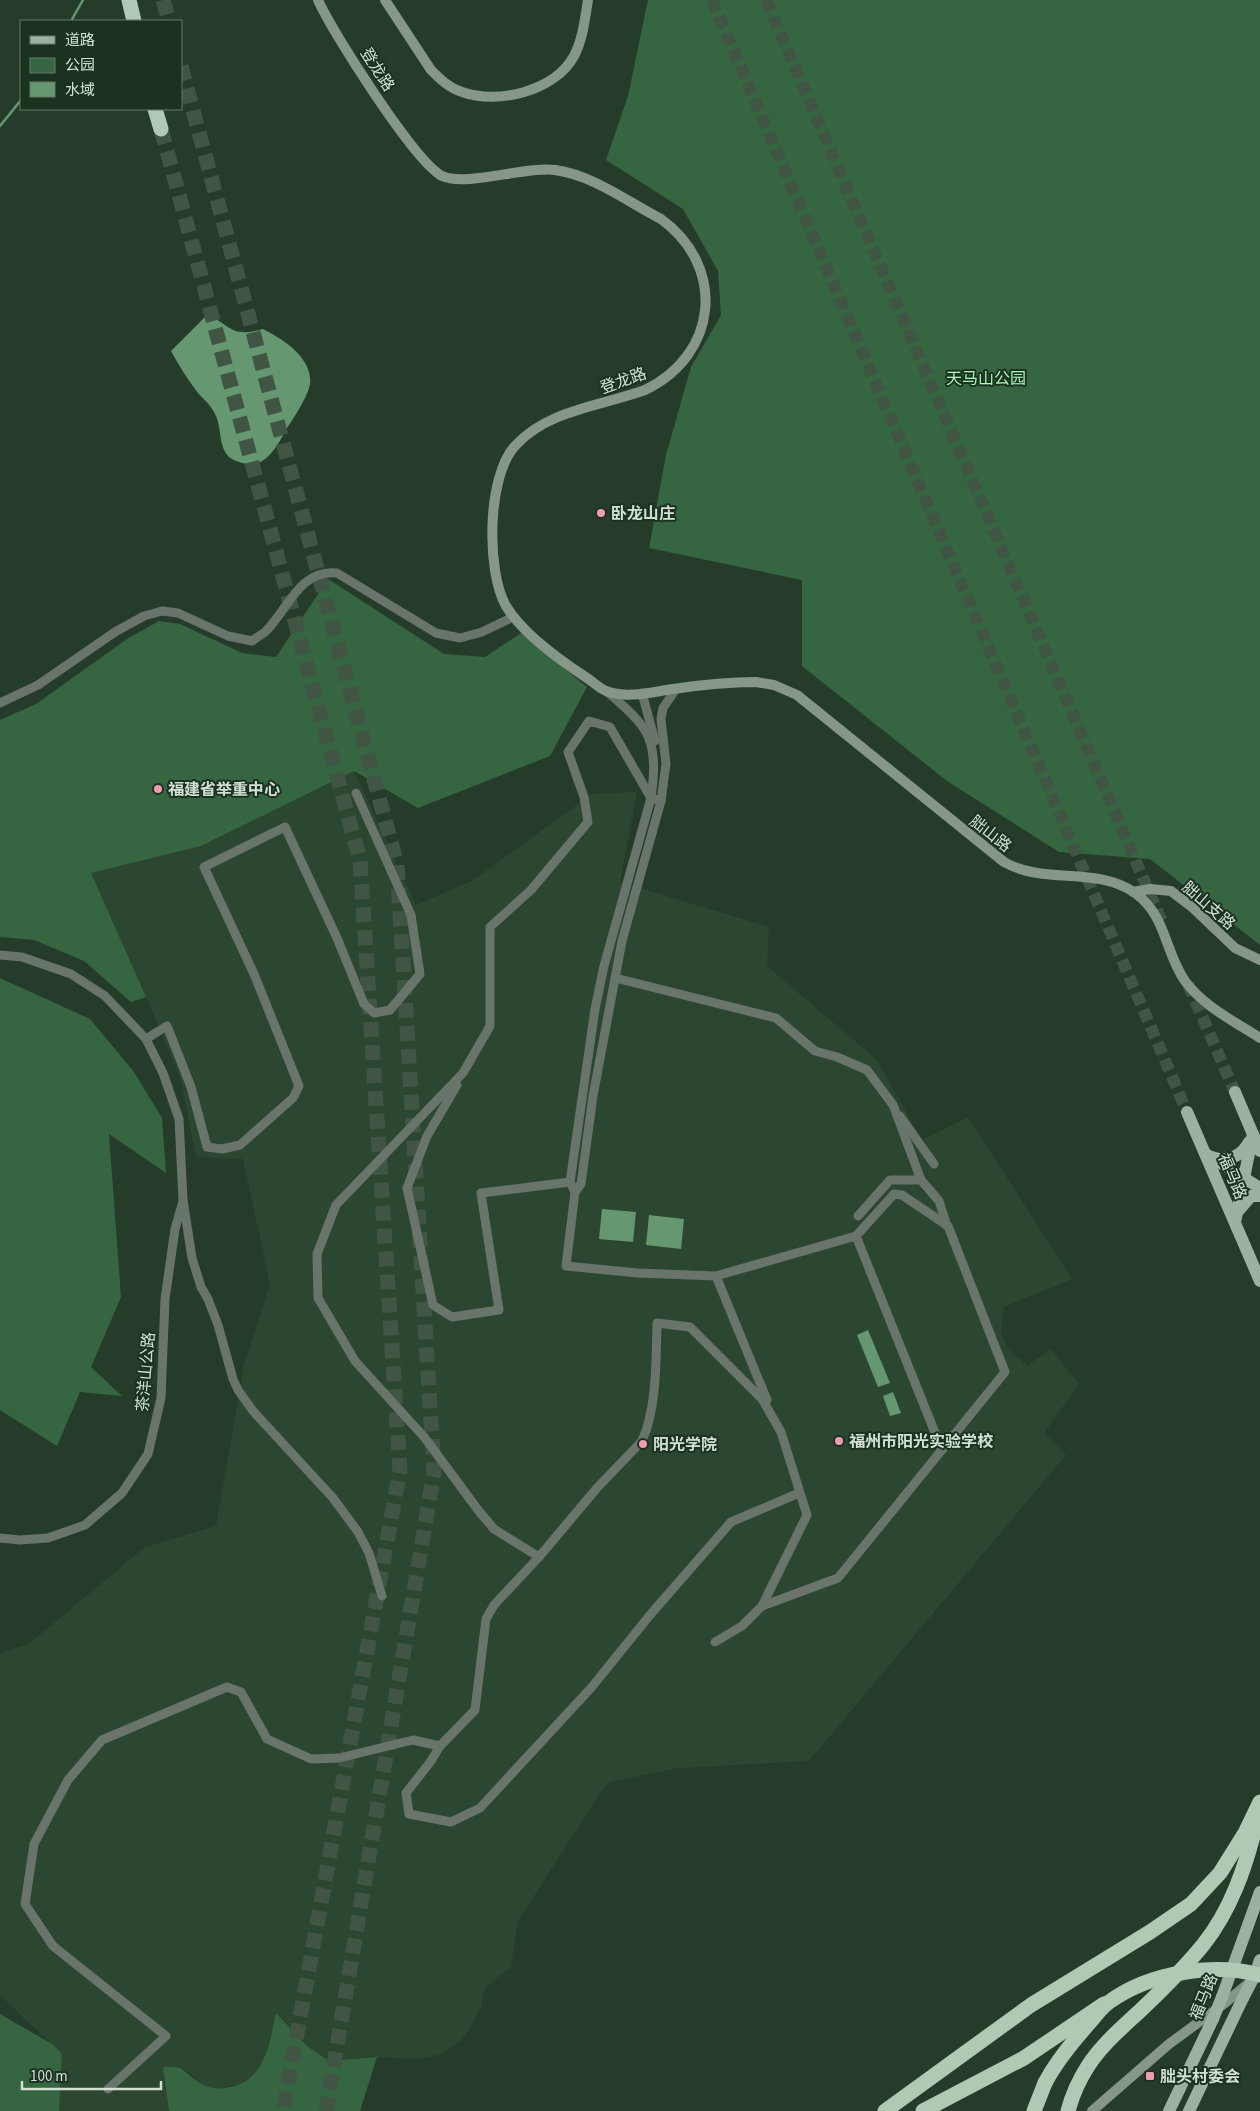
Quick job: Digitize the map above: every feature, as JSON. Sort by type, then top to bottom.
[{"type":"highway","points":[[130,0],[134,20]]},
{"type":"highway","points":[[155,110],[161,129]]},
{"type":"highway","points":[[886,2111],[1031,2006],[1175,1916],[1211,1884],[1236,1849],[1260,1802]]},
{"type":"highway","points":[[1068,2111],[1072,2098],[1088,2066],[1123,2026],[1156,1996],[1203,1945],[1230,1903],[1245,1867],[1260,1811]]},
{"type":"highway","points":[[924,2111],[1009,2067],[1127,1991],[1149,1982],[1198,1969],[1258,1974]]},
{"type":"highway","points":[[1034,2111],[1054,2065],[1108,2002]]},
{"type":"main road","points":[[1235,1092],[1260,1151]]},
{"type":"main road","name":"福马路","points":[[1188,1112],[1260,1281]]},
{"type":"main road","points":[[1206,1154],[1220,1160],[1234,1158],[1246,1149],[1253,1134]]},
{"type":"main road","points":[[1235,1222],[1253,1134]]},
{"type":"main road","points":[[1206,1154],[1260,1188]]},
{"type":"main road","points":[[1235,1222],[1240,1206],[1251,1196],[1260,1196]]},
{"type":"main road","name":"福马路","points":[[1169,2111],[1213,2019],[1260,1892]]},
{"type":"main road","points":[[1188,2111],[1243,1998],[1258,1974],[1260,1960]]},
{"type":"street","name":"登龙路","points":[[318,0],[360,71],[414,148],[433,169],[443,176],[452,178],[485,176],[545,169],[568,172],[587,179],[661,219],[672,227],[689,245],[702,272],[706,296],[703,322],[692,348],[674,370],[656,384],[644,390],[548,422],[522,439],[505,459],[499,476],[494,502],[494,552],[498,588],[513,617],[554,655],[605,691],[630,695],[676,689]]},
{"type":"street","points":[[385,0],[431,70],[440,79],[461,92],[472,95],[504,97],[533,89],[563,70],[573,57],[580,43],[588,0]]},
{"type":"street","points":[[0,703],[38,685],[115,632],[144,616],[162,611],[178,613],[228,636],[252,641],[265,632],[308,579],[324,572],[336,573],[436,633],[460,638],[482,632],[513,617]]},
{"type":"street","name":"胐山路","points":[[676,689],[766,682],[787,690],[798,695],[823,714],[1013,868],[1034,873],[1115,882],[1133,892],[1153,909],[1177,967],[1195,993],[1260,1038]]},
{"type":"street","points":[[575,1192],[570,1182],[593,1018],[619,909],[651,798],[656,741],[663,708],[676,689]]},
{"type":"street","points":[[605,691],[623,706],[656,741]]},
{"type":"street","points":[[642,694],[656,741],[666,764],[661,801],[630,912],[606,1019],[581,1184],[575,1192],[566,1266],[638,1273],[716,1276],[856,1236],[894,1194],[902,1195],[948,1226]]},
{"type":"street","points":[[570,1182],[481,1193],[499,1310],[452,1317],[433,1305],[407,1188],[427,1136],[490,1026],[490,927],[531,890],[588,822],[584,797],[568,752],[590,721],[610,727],[651,798],[661,801]]},
{"type":"street","points":[[146,1039],[168,1026],[191,1087],[207,1147],[222,1149],[240,1145],[293,1098],[299,1086],[254,974],[204,867],[284,827],[337,938],[364,1004],[374,1013],[390,1010],[420,974],[411,915],[356,793]]},
{"type":"street","name":"胐山支路","points":[[1133,892],[1150,889],[1171,890],[1192,907],[1235,948],[1260,960]]},
{"type":"street","points":[[619,909],[630,912]]},
{"type":"street","points":[[0,955],[22,956],[71,974],[105,996],[146,1039],[163,1073],[178,1120],[183,1200],[192,1258],[201,1287],[208,1298],[218,1325],[233,1379],[238,1390],[253,1411],[332,1498],[358,1532],[369,1553],[382,1596]]},
{"type":"street","points":[[615,978],[776,1018],[815,1051],[837,1057],[866,1070],[934,1164]]},
{"type":"street","points":[[593,1018],[606,1019]]},
{"type":"street","points":[[463,1073],[336,1205],[317,1254],[318,1298],[355,1361],[425,1438],[494,1529],[539,1556]]},
{"type":"street","points":[[762,1606],[838,1578],[1004,1372],[939,1201],[921,1180],[893,1105]]},
{"type":"street","points":[[858,1216],[890,1180],[921,1180]]},
{"type":"street","name":"茶洋山公路","points":[[0,1538],[20,1540],[48,1538],[85,1525],[122,1493],[148,1454],[161,1398],[165,1299],[175,1229],[183,1200]]},
{"type":"street","points":[[856,1236],[942,1450]]},
{"type":"street","points":[[715,1642],[742,1626],[762,1606],[807,1515],[781,1432],[716,1276]]},
{"type":"street","points":[[781,1432],[762,1398],[690,1327],[658,1323],[651,1408],[642,1441],[597,1488],[494,1605],[486,1619],[475,1710],[440,1746],[432,1762],[406,1793],[409,1814],[452,1822],[480,1808],[591,1688],[650,1615],[731,1522],[799,1493]]},
{"type":"street","points":[[108,2089],[166,2036],[53,1946],[26,1904],[34,1844],[68,1780],[102,1740],[227,1687],[240,1692],[268,1739],[310,1759],[339,1758],[413,1740],[440,1746]]},
{"type":"street","points":[[1092,2111],[1169,2044],[1224,2003],[1258,1974]]},
{"type":"shaded area","name":"阳光学院","points":[[354,771],[416,905],[472,881],[592,794],[637,792],[620,882],[769,927],[767,966],[877,1060],[922,1140],[968,1117],[1072,1279],[1004,1307],[1001,1331],[1007,1348],[1027,1366],[1051,1349],[1079,1384],[1044,1433],[1066,1455],[809,1761],[678,1768],[610,1782],[604,1787],[518,1921],[511,1967],[485,1988],[481,2007],[468,2031],[462,2039],[443,2054],[420,2059],[377,2057],[329,2061],[307,2046],[276,2013],[264,2061],[254,2075],[241,2084],[214,2089],[202,2084],[187,2071],[172,2066],[164,2067],[169,2111],[59,2111],[62,2054],[0,1995],[0,1654],[30,1643],[145,1547],[216,1526],[244,1365],[270,1284],[243,1159],[196,1157],[181,1080],[90,873],[201,846]]},
{"type":"green space","name":"天马山公园","points":[[648,0],[1260,0],[1260,945],[1150,859],[1059,852],[947,781],[802,666],[802,580],[649,548],[666,455],[691,367],[721,315],[718,271],[683,209],[606,160],[628,96]]},
{"type":"green space","name":"福建省举重中心","points":[[328,579],[444,654],[485,657],[521,633],[587,687],[550,756],[418,808],[354,771],[201,846],[91,873],[146,997],[131,1002],[84,961],[34,940],[0,937],[0,720],[36,704],[127,639],[159,621],[180,624],[242,653],[276,657]]},
{"type":"green space","points":[[0,978],[90,1019],[134,1072],[162,1118],[166,1173],[109,1134],[121,1297],[91,1367],[122,1396],[80,1392],[57,1446],[0,1410]]},
{"type":"green space","points":[[276,2013],[307,2046],[329,2061],[377,2057],[360,2111],[169,2111],[163,2067],[182,2069],[198,2082],[212,2088],[226,2088],[245,2081],[260,2066],[265,2057]]},
{"type":"green space","points":[[0,2014],[52,2044],[62,2054],[59,2111],[0,2111]]},
{"type":"water","points":[[208,314],[239,332],[263,329],[295,350],[307,366],[310,384],[304,401],[273,451],[258,463],[245,464],[229,457],[223,447],[217,419],[213,411],[191,383],[171,351]]},
{"type":"water","points":[[602,1209],[636,1212],[633,1242],[599,1239]]},
{"type":"water","points":[[649,1215],[684,1219],[681,1249],[646,1245]]},
{"type":"water","points":[[868,1330],[890,1383],[878,1387],[857,1335]]},
{"type":"water","points":[[893,1392],[901,1413],[890,1416],[883,1396]]},
{"type":"waterway","points":[[72,20],[83,0]]},
{"type":"waterway","points":[[0,126],[20,101]]},
{"type":"tunnel","points":[[163,0],[169,20]]},
{"type":"tunnel","points":[[712,0],[1187,1112]]},
{"type":"tunnel","points":[[766,0],[1162,922]]},
{"type":"tunnel","points":[[182,70],[397,864],[434,1472],[326,2111]]},
{"type":"tunnel","points":[[161,129],[360,860],[400,1470],[283,2111]]},
{"type":"tunnel","points":[[1188,984],[1235,1092]]},
{"type":"place","name":"卧龙山庄","points":[[601,513]]},
{"type":"place","name":"福建省举重中心","points":[[158,789]]},
{"type":"place","name":"福州市阳光实验学校","points":[[839,1441]]},
{"type":"place","name":"阳光学院","points":[[643,1444]]},
{"type":"place","name":"胐头村委会","points":[[1150,2076]]}]
